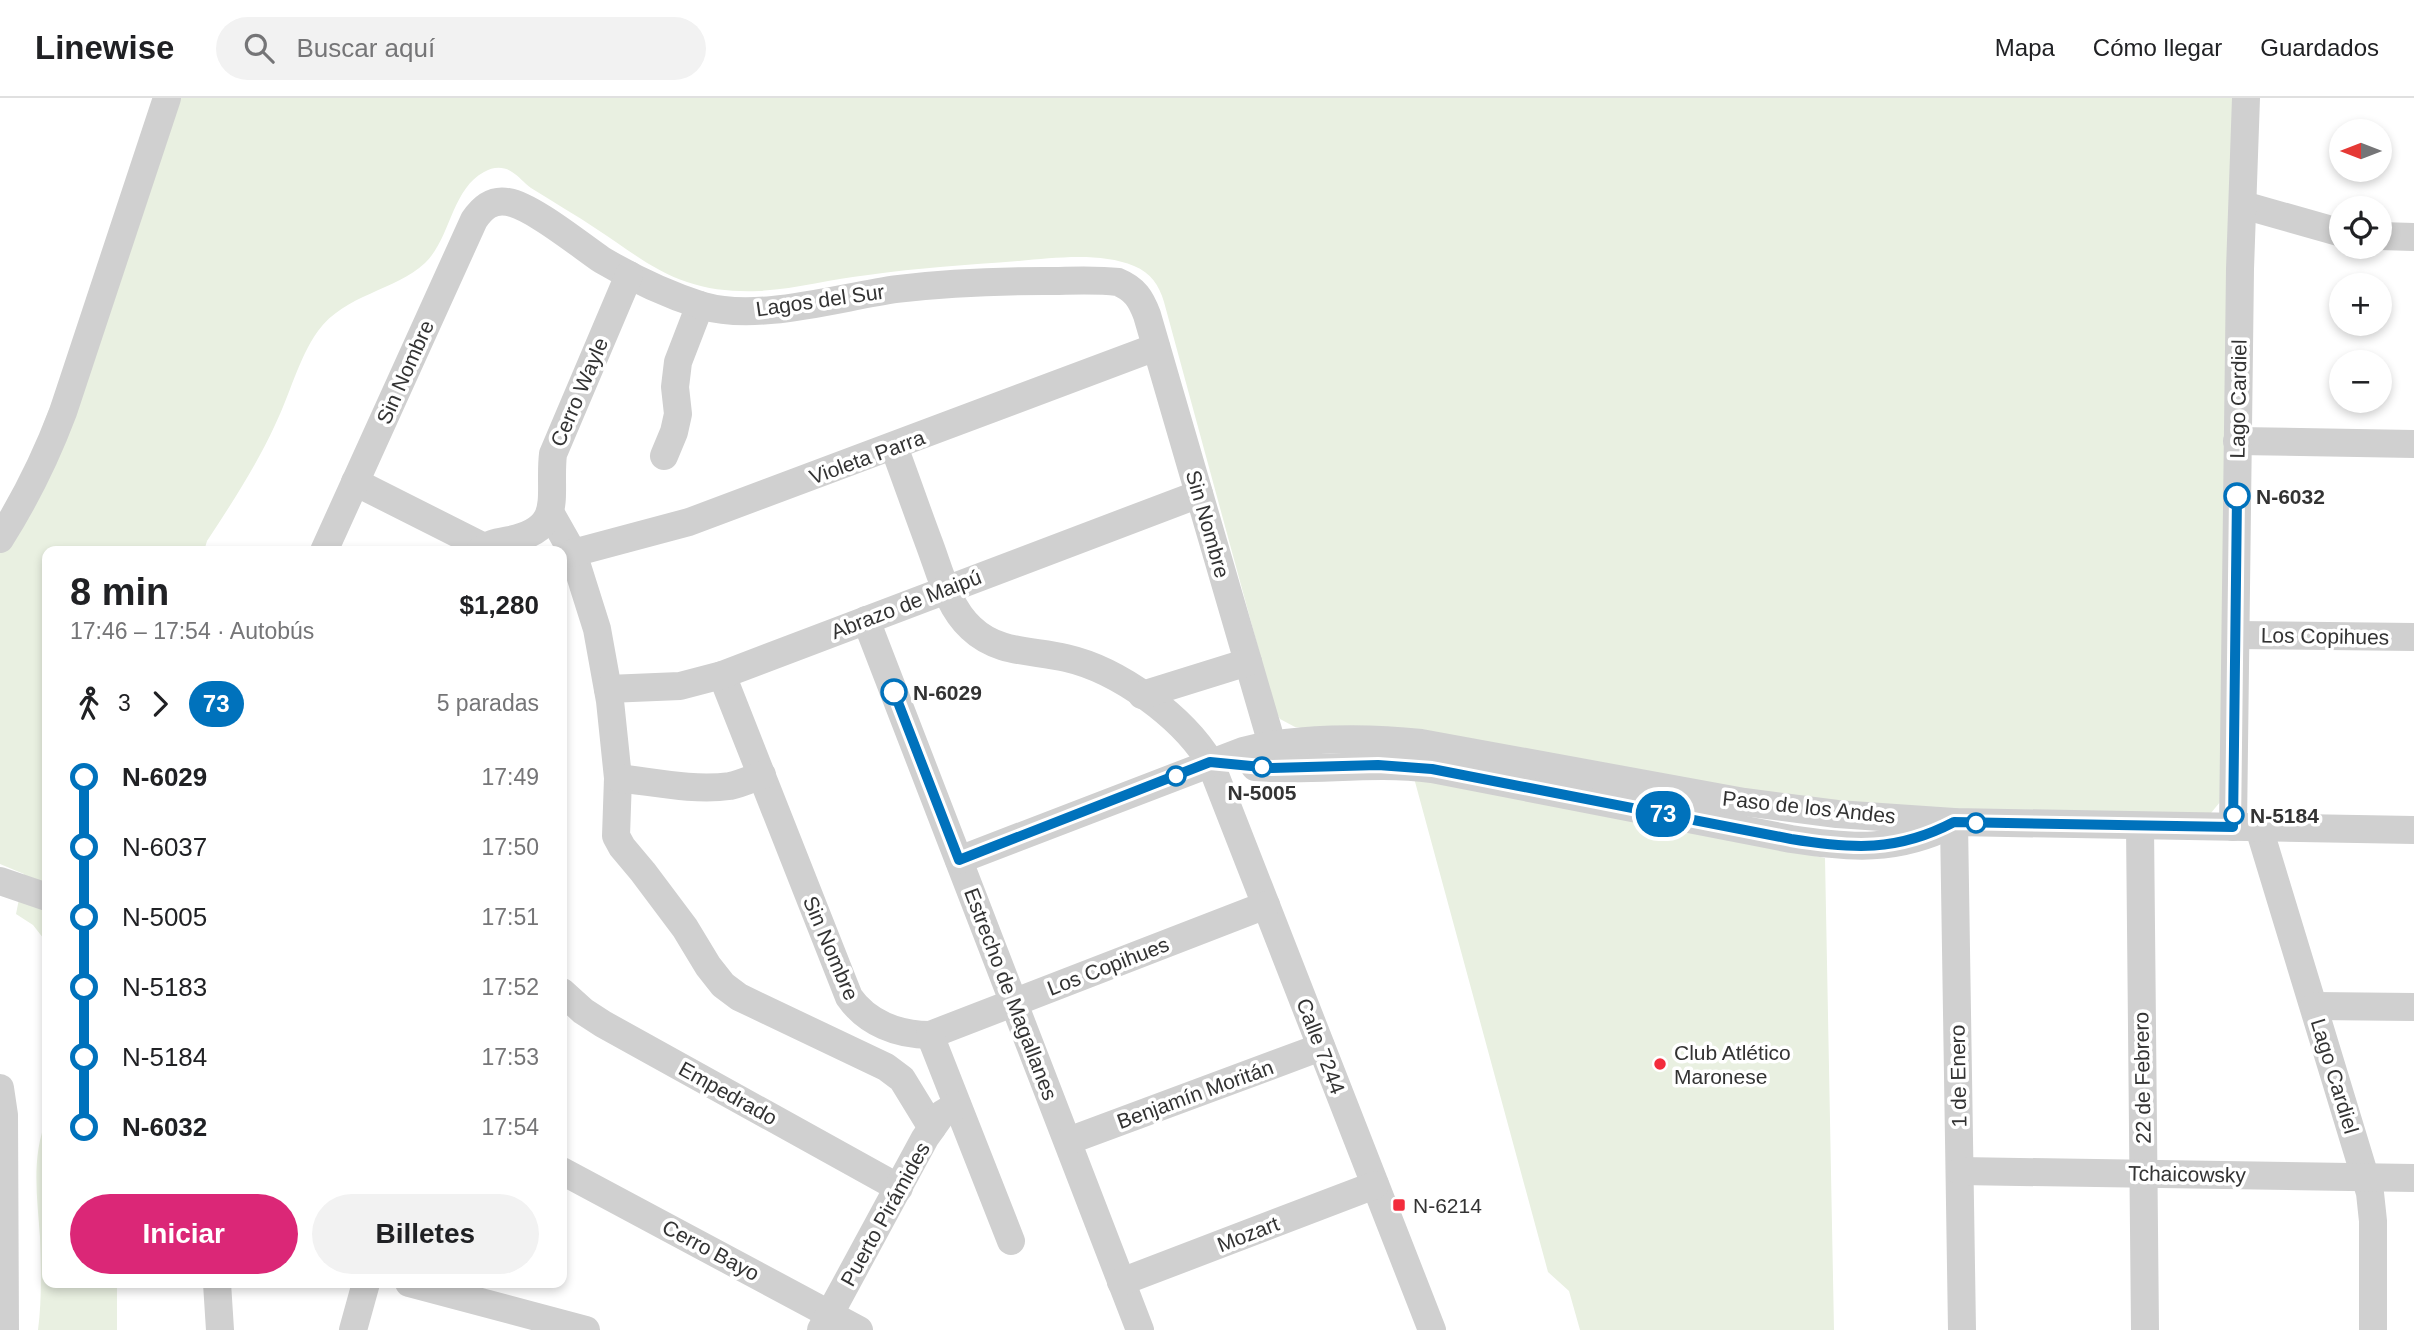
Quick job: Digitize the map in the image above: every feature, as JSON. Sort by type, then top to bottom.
[{"type":"street","points":[[0,539],[26,498],[63,412],[167,98]]},
{"type":"street","name":"Lago Cardiel","points":[[2246,98],[2237,441],[2236,635],[2246,827],[2314,1006],[2366,1177],[2374,1221],[2374,1330]]},
{"type":"street","name":"Lagos del Sur","points":[[496,201],[526,208],[629,275],[700,305],[733,311],[763,311],[896,289],[970,282],[1106,281],[1128,286]]},
{"type":"street","name":"Sin Nombre","points":[[326,546],[474,220],[480,211],[496,201]]},
{"type":"street","points":[[2243,205],[2329,229]]},
{"type":"street","points":[[2392,236],[2414,237]]},
{"type":"street","name":"Cerro Wayle","points":[[551,514],[554,501],[554,454],[629,275]]},
{"type":"street","name":"Sin Nombre","points":[[1128,286],[1137,293],[1142,303],[1156,347],[1248,662],[1272,756]]},
{"type":"street","points":[[664,456],[678,414],[678,362],[700,305]]},
{"type":"street","name":"Violeta Parra","points":[[573,553],[689,522],[1156,347]]},
{"type":"street","points":[[2237,441],[2414,444]]},
{"type":"street","points":[[894,447],[946,589],[970,627],[984,639],[1023,652],[1066,657],[1090,665],[1142,695],[1186,731],[1210,762]]},
{"type":"street","points":[[355,482],[476,546]]},
{"type":"street","name":"Abrazo de Maipú","points":[[608,689],[680,686],[722,675],[1199,494]]},
{"type":"street","points":[[492,546],[534,533],[544,525],[551,514],[573,553],[597,629],[608,689],[618,778],[616,836],[685,928],[708,966],[723,985],[739,997],[886,1068],[902,1079],[932,1128]]},
{"type":"street","name":"Estrecho de Magallanes","points":[[866,620],[1140,1330]]},
{"type":"street","name":"Los Copihues","points":[[2236,635],[2414,637]]},
{"type":"street","points":[[1142,695],[1248,662]]},
{"type":"street","name":"Sin Nombre","points":[[722,675],[849,996],[858,1010],[871,1019],[920,1035]]},
{"type":"street","name":"Paso de los Andes","points":[[959,860],[1243,751],[1272,756],[1352,740],[1399,741],[1780,808],[1954,822]]},
{"type":"street","name":"Calle 7244","points":[[1210,762],[1430,1330]]},
{"type":"street","points":[[618,778],[715,787],[733,786],[762,775]]},
{"type":"street","points":[[1954,822],[2414,831]]},
{"type":"street","name":"1 de Enero","points":[[1954,822],[1962,1330]]},
{"type":"street","name":"22 de Febrero","points":[[2140,825],[2145,1330]]},
{"type":"street","points":[[0,881],[42,895]]},
{"type":"street","name":"Los Copihues","points":[[920,1035],[1014,1003],[1266,905]]},
{"type":"street","name":"Empedrado","points":[[567,997],[603,1024],[899,1188]]},
{"type":"street","points":[[2314,1006],[2414,1007]]},
{"type":"street","points":[[920,1035],[957,1105],[1011,1241]]},
{"type":"street","name":"Benjamín Moritán","points":[[1068,1141],[1321,1047]]},
{"type":"street","points":[[0,1088],[4,1128],[5,1330]]},
{"type":"street","name":"Puerto Pirámides","points":[[825,1322],[932,1128],[942,1114],[957,1105]]},
{"type":"street","name":"Tchaicowsky","points":[[1960,1171],[2414,1178]]},
{"type":"street","name":"Cerro Bayo","points":[[567,1174],[825,1322],[859,1330]]},
{"type":"street","name":"Mozart","points":[[1121,1282],[1375,1185]]},
{"type":"street","points":[[217,1288],[220,1330]]},
{"type":"street","points":[[353,1330],[365,1288]]},
{"type":"street","points":[[428,1288],[586,1330]]},
{"type":"green space","points":[[167,98],[2238,98],[2220,802],[2211,813],[1988,812],[1818,800],[1295,727],[1280,719],[1275,710],[1164,302],[1157,285],[1145,272],[1134,266],[1107,259],[1062,258],[906,270],[773,290],[714,289],[675,278],[652,266],[531,188],[512,172],[498,168],[484,172],[465,190],[441,241],[425,263],[399,280],[342,309],[318,331],[305,353],[268,440],[206,546],[42,546],[42,937],[33,925],[16,914],[24,874],[0,864],[0,539]]},
{"type":"green space","name":"Club Atlético Maronese","points":[[1414,778],[1825,858],[1834,1330],[1580,1330],[1569,1291],[1548,1272]]},
{"type":"green space","points":[[42,1133],[42,1288],[117,1288],[117,1330],[38,1330],[41,1272],[37,1192]]},
{"type":"bus line","name":"73","points":[[894,692],[959,860],[1210,762],[1272,768],[1378,765],[1432,769],[1834,845],[1874,846],[1913,841],[1954,822],[2233,827],[2237,496]]},
{"type":"place","name":"N-6032","points":[[2237,496]]},
{"type":"place","name":"N-6029","points":[[894,692]]},
{"type":"place","name":"N-5005","points":[[1262,767]]},
{"type":"place","name":"N-5184","points":[[2234,815]]},
{"type":"place","name":"Club Atlético Maronese","points":[[1660,1064]]},
{"type":"place","name":"N-6214","points":[[1399,1205]]}]
